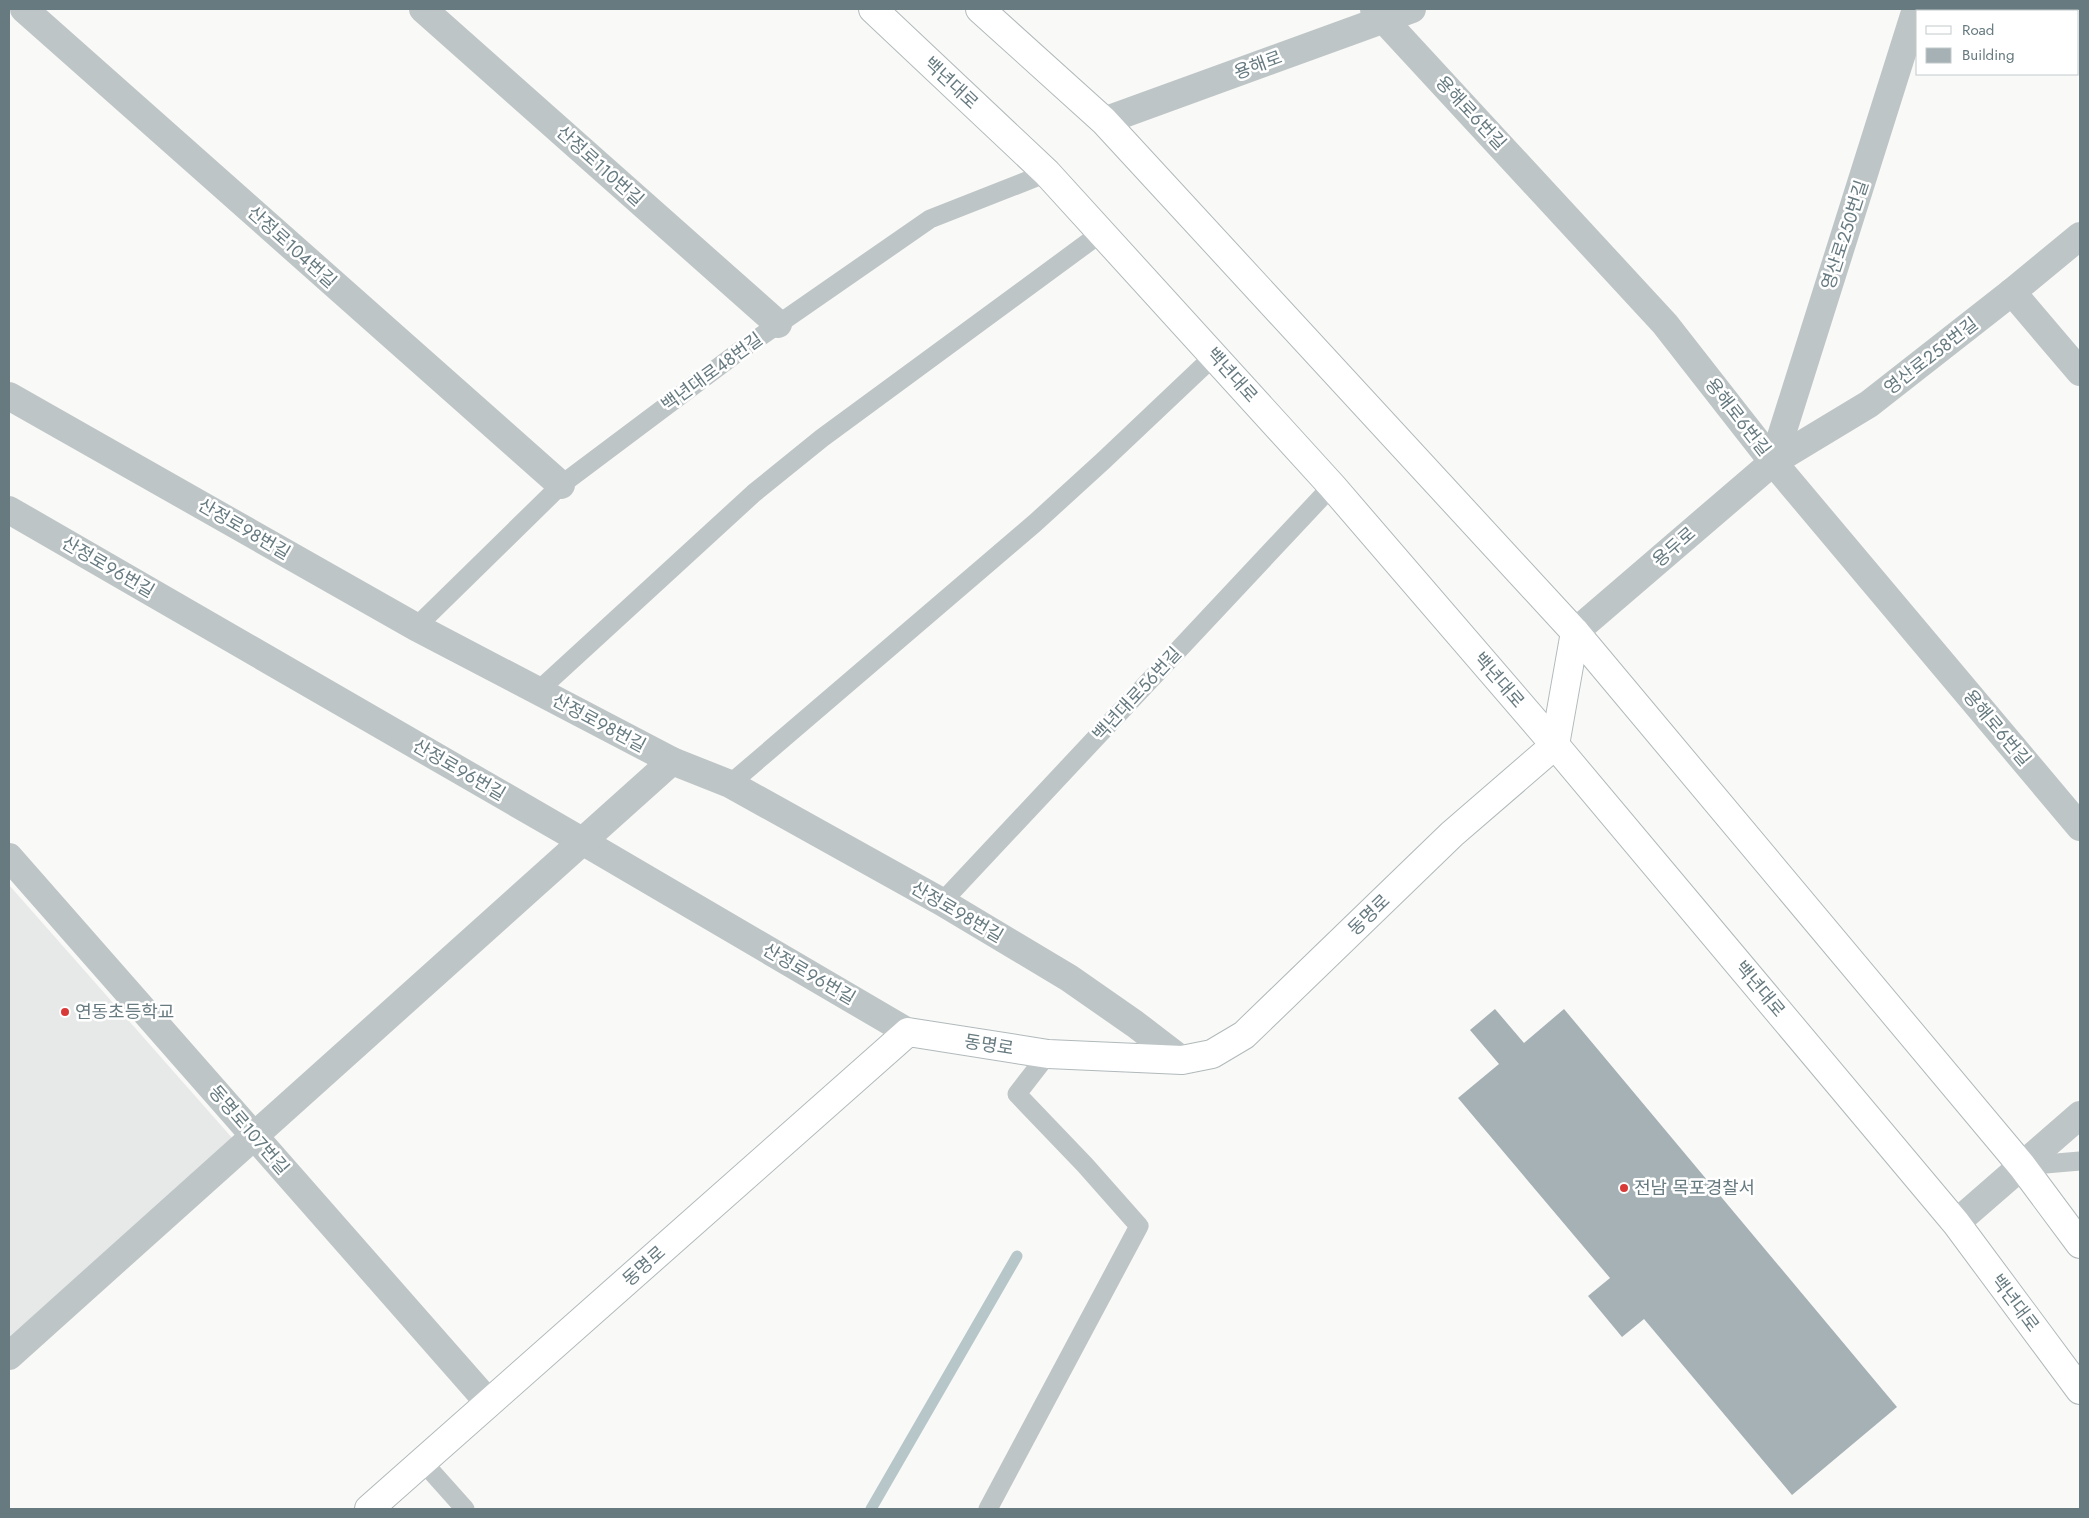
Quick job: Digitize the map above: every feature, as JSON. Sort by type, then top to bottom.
[{"type":"street","name":"산정로104번길","points":[[24,9],[561,485]]},
{"type":"street","name":"산정로110번길","points":[[423,9],[778,324]]},
{"type":"street","name":"백년대로","points":[[873,9],[1047,173],[1332,486],[1555,745],[1956,1223],[2080,1390]]},
{"type":"street","name":"용해로","points":[[1104,121],[1379,14],[1412,9]]},
{"type":"street","name":"영산로250번길","points":[[1773,462],[1916,9]]},
{"type":"street","points":[[986,11],[1104,121],[1575,632],[2022,1166],[2080,1244]]},
{"type":"street","name":"용해로6번길","points":[[1379,14],[1665,324],[1773,462],[2080,827]]},
{"type":"street","name":"영산로258번길","points":[[1773,462],[1869,404],[2080,236]]},
{"type":"street","points":[[2012,292],[2080,372]]},
{"type":"street","name":"산정로98번길","points":[[9,396],[416,627],[672,761],[730,784],[942,902],[1069,978],[1135,1024],[1182,1060]]},
{"type":"street","name":"용두로","points":[[1575,632],[1773,462]]},
{"type":"street","name":"산정로96번길","points":[[9,510],[908,1032]]},
{"type":"street","points":[[1555,745],[1575,632]]},
{"type":"street","name":"동명로","points":[[369,1509],[908,1032],[1048,1054],[1182,1060],[1212,1054],[1244,1035],[1452,834],[1555,745]]},
{"type":"street","points":[[9,1356],[672,761]]},
{"type":"street","name":"동명로107번길","points":[[9,857],[490,1403]]},
{"type":"street","points":[[1956,1223],[2080,1115]]},
{"type":"lane","name":"백년대로48번길","points":[[416,627],[561,485],[778,324],[930,219],[1047,173]]},
{"type":"lane","points":[[538,691],[754,493],[822,438],[1101,232]]},
{"type":"lane","points":[[730,784],[1103,462],[1214,356]]},
{"type":"lane","name":"백년대로56번길","points":[[942,902],[1332,486]]},
{"type":"lane","points":[[988,1509],[1139,1226],[1085,1165],[1017,1094],[1048,1054]]},
{"type":"lane","points":[[2022,1166],[2080,1161]]},
{"type":"lane","points":[[423,1462],[465,1509]]},
{"type":"shaded area","name":"연동초등학교","points":[[9,885],[233,1139],[9,1337]]},
{"type":"building","name":"전남 목포경찰서","points":[[1495,1009],[1524,1043],[1564,1009],[1897,1407],[1792,1495],[1644,1319],[1622,1337],[1588,1296],[1610,1278],[1458,1098],[1499,1064],[1470,1030]]},
{"type":"waterway","points":[[871,1509],[1017,1256]]},
{"type":"place","name":"연동초등학교","points":[[65,1012]]},
{"type":"place","name":"전남 목포경찰서","points":[[1624,1188]]}]
